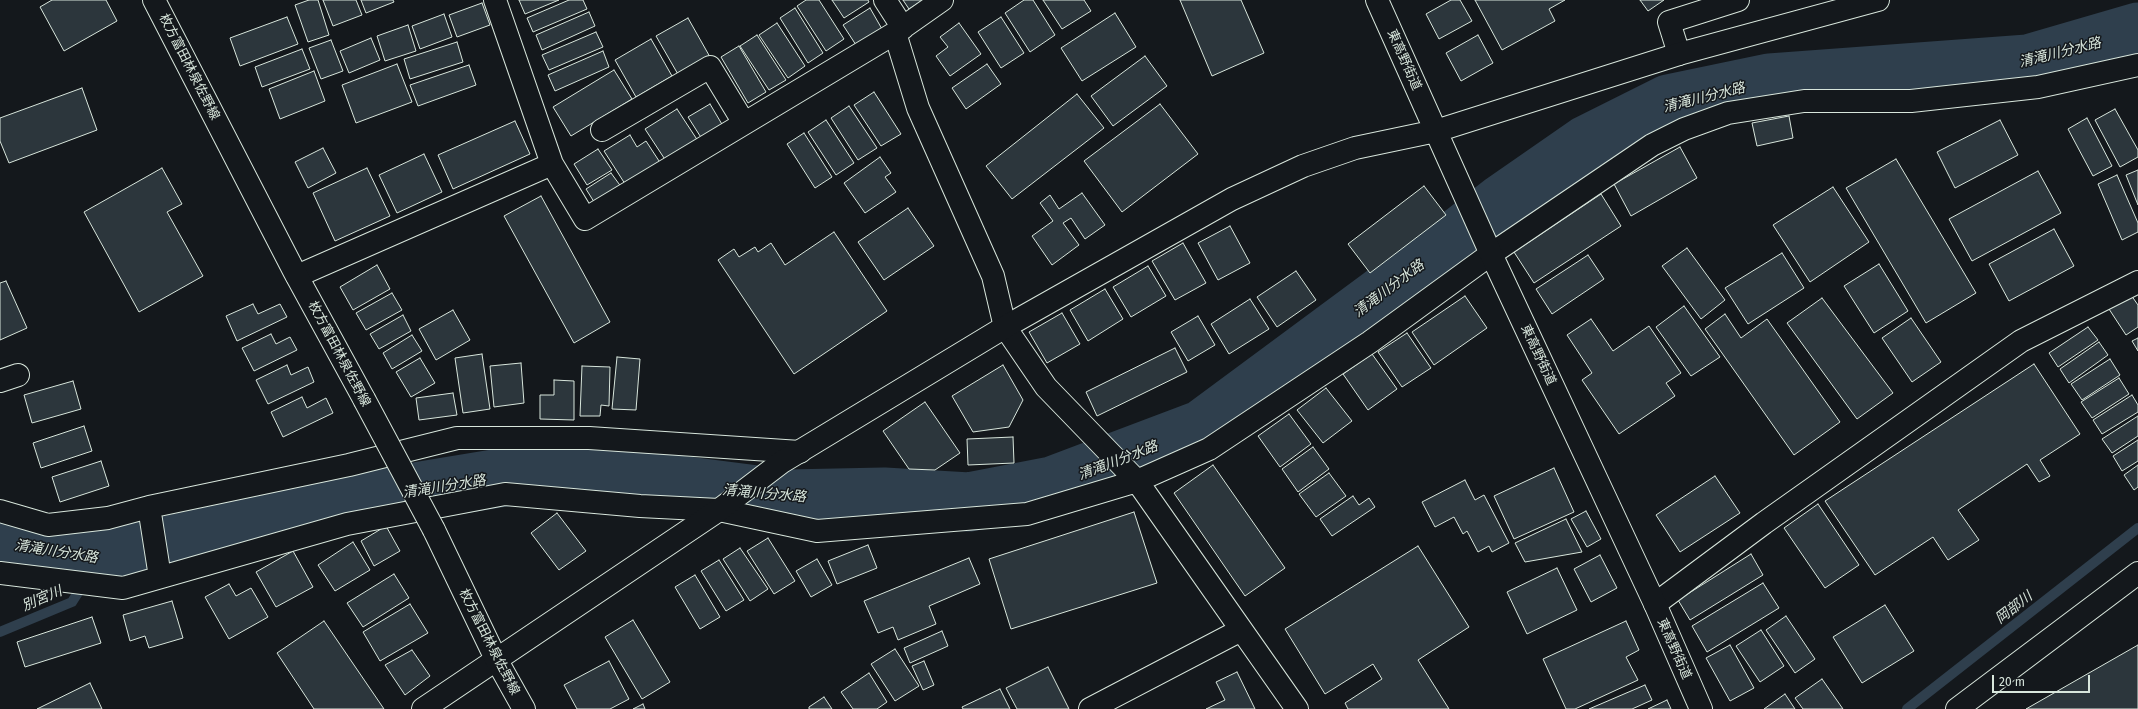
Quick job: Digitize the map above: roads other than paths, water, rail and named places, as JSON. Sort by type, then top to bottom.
[{"type":"street","points":[[150,0],[166,21]]},
{"type":"street","name":"枚方富田林泉佐野線","points":[[154,0],[297,276],[434,530],[496,659],[524,709]]},
{"type":"street","points":[[160,0],[166,21]]},
{"type":"street","points":[[496,0],[552,164],[585,219],[899,31],[942,0]]},
{"type":"street","points":[[885,0],[899,31],[918,108],[993,276],[1005,327],[1046,387],[1137,481],[1297,709]]},
{"type":"street","name":"東高野街道","points":[[1377,0],[1491,254],[1655,604],[1701,709]]},
{"type":"street","points":[[1679,54],[1669,22],[1738,0]]},
{"type":"street","points":[[423,709],[719,510],[791,457],[1005,327],[1228,201],[1303,166],[1355,148],[1436,131],[1679,54],[1878,0]]},
{"type":"street","points":[[0,573],[123,588],[159,568],[347,524],[505,494],[640,506],[719,510],[817,531],[1027,514],[1137,481],[1208,449],[1370,342],[1491,254],[1652,145],[1684,129],[1728,113],[1804,101],[1911,101],[2038,88],[2138,65]]},
{"type":"street","points":[[602,130],[710,67],[744,123]]},
{"type":"street","points":[[297,276],[552,164]]},
{"type":"street","points":[[1655,604],[1764,523],[2020,341],[2138,282]]},
{"type":"street","points":[[0,511],[48,525],[108,518],[149,507],[342,466],[457,438],[589,438],[791,457]]},
{"type":"street","points":[[149,507],[159,568]]},
{"type":"street","points":[[1957,709],[2138,573]]},
{"type":"street","points":[[1090,709],[1241,630]]},
{"type":"waterway","name":"清滝川分水路","points":[[0,542],[98,561],[384,497],[554,469],[788,499],[884,497],[969,502],[1052,486],[1203,429],[1403,281],[1502,204],[1587,145],[1669,104],[1770,83],[2028,64],[2138,32]]},
{"type":"waterway","name":"岡部川","points":[[1907,709],[2138,528]]},
{"type":"waterway","name":"別宮川","points":[[0,632],[72,602],[98,561]]}]
